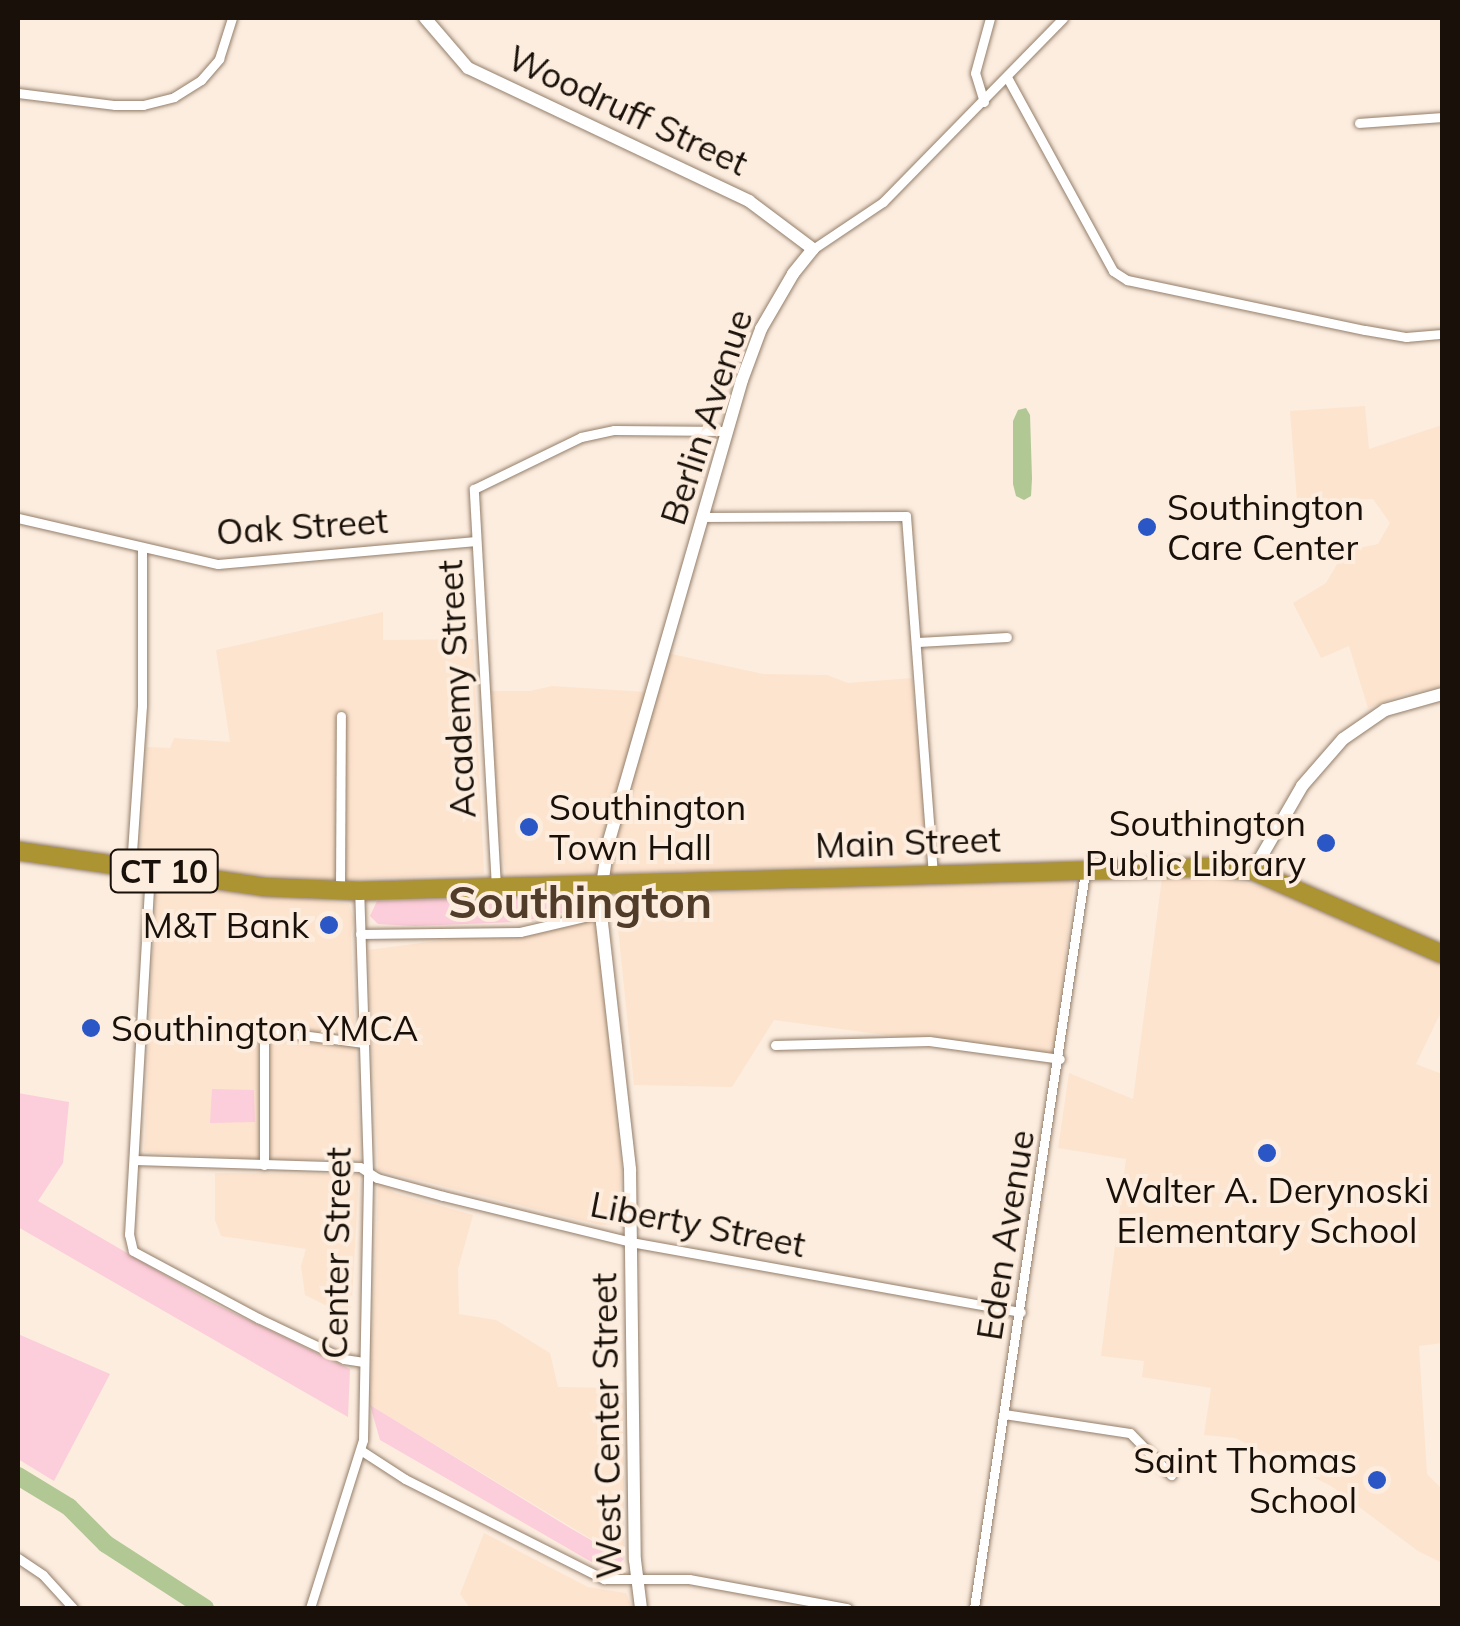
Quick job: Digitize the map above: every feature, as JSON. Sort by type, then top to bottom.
[{"type":"highway","name":"CT 10","points":[[18,851],[264,887],[359,891]]},
{"type":"highway","name":"Main Street","points":[[359,891],[933,872],[1253,871],[1442,954]]},
{"type":"street","points":[[18,93],[143,106],[174,97],[201,80],[219,59],[232,18]]},
{"type":"street","name":"Woodruff Street","points":[[425,18],[468,68],[749,201],[813,249]]},
{"type":"street","points":[[984,102],[975,73],[990,18]]},
{"type":"street","name":"Berlin Avenue","points":[[602,914],[608,845],[727,431],[762,328],[793,274],[813,249],[884,202],[1063,18]]},
{"type":"street","points":[[1008,78],[1113,271],[1127,280],[1378,333],[1406,337],[1442,334]]},
{"type":"street","points":[[1359,123],[1442,117]]},
{"type":"street","name":"Academy Street","points":[[496,886],[474,488],[581,437],[614,430],[727,431]]},
{"type":"street","points":[[702,517],[906,516],[933,872]]},
{"type":"street","name":"Oak Street","points":[[18,518],[218,564],[476,540]]},
{"type":"street","points":[[142,548],[140,868],[129,1234],[133,1252],[258,1318],[344,1359],[362,1362]]},
{"type":"street","points":[[918,642],[1008,637]]},
{"type":"street","points":[[1253,871],[1302,786],[1343,738],[1385,710],[1442,694]]},
{"type":"street","points":[[340,890],[341,716]]},
{"type":"street","name":"Eden Avenue","points":[[974,1608],[1086,869]]},
{"type":"street","name":"Center Street","points":[[310,1608],[362,1451],[368,1172],[359,891]]},
{"type":"street","points":[[360,934],[520,932],[602,914]]},
{"type":"street","name":"West Center Street","points":[[602,914],[627,1126],[637,1579],[641,1608]]},
{"type":"street","points":[[264,1166],[264,1030],[363,1043]]},
{"type":"street","points":[[776,1045],[928,1041],[1060,1059]]},
{"type":"street","name":"Liberty Street","points":[[134,1160],[360,1166],[443,1196],[631,1242],[1021,1312]]},
{"type":"street","points":[[1004,1414],[1130,1433],[1171,1475]]},
{"type":"street","points":[[362,1451],[588,1574],[616,1581],[688,1579],[847,1608]]},
{"type":"street","points":[[18,1558],[43,1574],[73,1608]]},
{"type":"shaded area","points":[[1365,406],[1369,449],[1442,425],[1442,687],[1408,693],[1368,708],[1349,646],[1321,658],[1293,603],[1326,583],[1339,561],[1354,549],[1378,544],[1390,523],[1373,499],[1297,501],[1290,411]]},
{"type":"shaded area","points":[[1026,408],[1030,415],[1032,479],[1031,496],[1024,500],[1016,496],[1013,484],[1013,421],[1018,410]]},
{"type":"shaded area","points":[[383,612],[383,640],[473,639],[484,874],[328,880],[240,874],[140,858],[147,747],[170,748],[174,738],[230,742],[216,650]]},
{"type":"shaded area","points":[[658,651],[763,674],[827,675],[848,683],[912,678],[927,843],[922,854],[910,862],[895,864],[506,877],[498,823],[491,691],[530,691],[552,686],[646,692]]},
{"type":"shaded area","points":[[1075,874],[1054,1058],[774,1020],[732,1087],[634,1085],[615,899]]},
{"type":"shaded area","name":"Walter A. Derynoski Elementary School","points":[[1162,878],[1223,878],[1275,890],[1442,964],[1442,1010],[1416,1064],[1442,1074],[1442,1343],[1419,1346],[1427,1474],[1442,1489],[1442,1563],[1418,1551],[1331,1486],[1235,1438],[1204,1435],[1211,1388],[1142,1377],[1144,1361],[1101,1356],[1126,1159],[1058,1148],[1069,1073],[1133,1099]]},
{"type":"shaded area","points":[[156,879],[349,904],[354,920],[351,935],[360,1159],[274,1160],[144,1152]]},
{"type":"shaded area","points":[[584,898],[582,909],[518,922],[415,926],[378,924],[370,916],[377,901]]},
{"type":"shaded area","points":[[596,920],[622,1169],[616,1224],[600,1225],[378,1170],[368,950]]},
{"type":"shaded area","points":[[212,1089],[254,1090],[255,1122],[210,1123]]},
{"type":"shaded area","points":[[18,1093],[69,1102],[63,1163],[38,1201],[211,1302],[350,1369],[348,1417],[18,1227]]},
{"type":"shaded area","points":[[215,1173],[359,1174],[351,1318],[305,1295],[301,1266],[306,1249],[221,1236],[215,1220]]},
{"type":"shaded area","points":[[382,1184],[395,1193],[473,1215],[458,1269],[459,1314],[496,1320],[550,1353],[558,1387],[611,1388],[611,1393],[624,1393],[624,1559],[370,1405],[378,1186]]},
{"type":"shaded area","points":[[18,1334],[110,1374],[54,1481],[18,1459]]},
{"type":"shaded area","points":[[370,1405],[624,1559],[613,1569],[602,1568],[380,1440]]},
{"type":"shaded area","points":[[484,1533],[588,1587],[626,1593],[632,1608],[470,1608],[460,1594]]},
{"type":"waterway","points":[[18,1476],[69,1507],[106,1544],[205,1608]]},
{"type":"place","name":"Southington Care Center","points":[[1147,527]]},
{"type":"place","name":"Southington Town Hall","points":[[529,827]]},
{"type":"place","name":"Southington Public Library","points":[[1326,843]]},
{"type":"place","name":"M&T Bank","points":[[329,925]]},
{"type":"place","name":"Southington YMCA","points":[[91,1028]]},
{"type":"place","name":"Walter A. Derynoski Elementary School","points":[[1267,1153]]},
{"type":"place","name":"Saint Thomas School","points":[[1377,1480]]},
{"type":"district","name":"Southington","points":[[580,902]]}]
